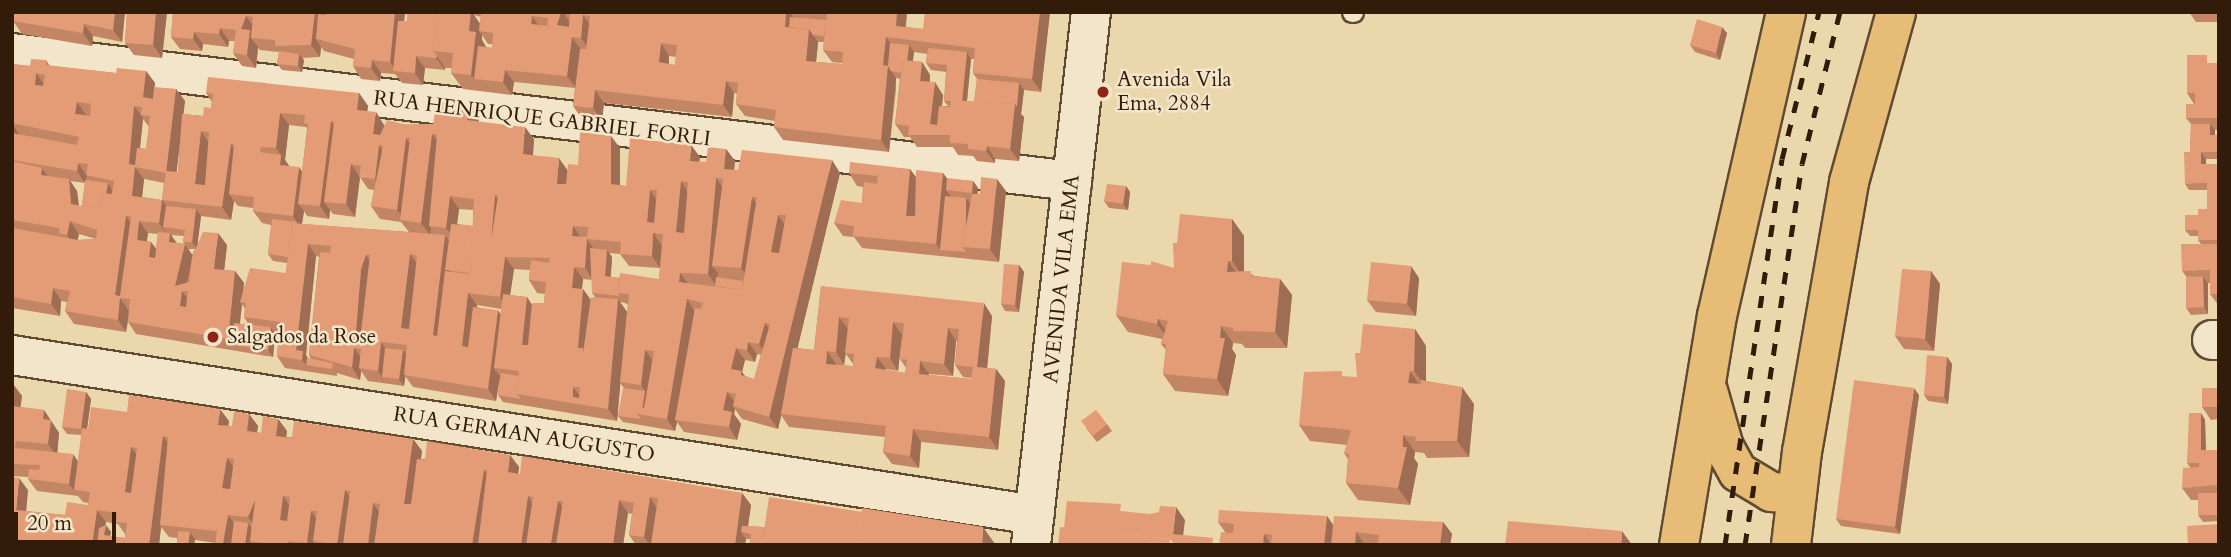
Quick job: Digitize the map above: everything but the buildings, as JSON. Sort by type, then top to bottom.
[{"type":"main road","points":[[1679,545],[1705,379],[1786,12]]},
{"type":"main road","points":[[1791,545],[1797,494],[1849,182],[1896,12]]},
{"type":"main road","points":[[1705,379],[1724,447],[1738,472],[1771,492],[1797,494]]},
{"type":"street","name":"AVENIDA VILA EMA","points":[[1033,530],[1091,12]]},
{"type":"street","name":"RUA HENRIQUE GABRIEL FORLI","points":[[12,53],[1072,181]]},
{"type":"street","name":"RUA GERMAN AUGUSTO","points":[[12,355],[1033,530]]},
{"type":"railway","points":[[1725,545],[1782,159],[1819,12]]},
{"type":"railway","points":[[1745,545],[1802,164],[1840,12]]},
{"type":"place","name":"Avenida Vila Ema, 2884","points":[[1103,92]]},
{"type":"place","name":"Salgados da Rose","points":[[213,337]]}]
